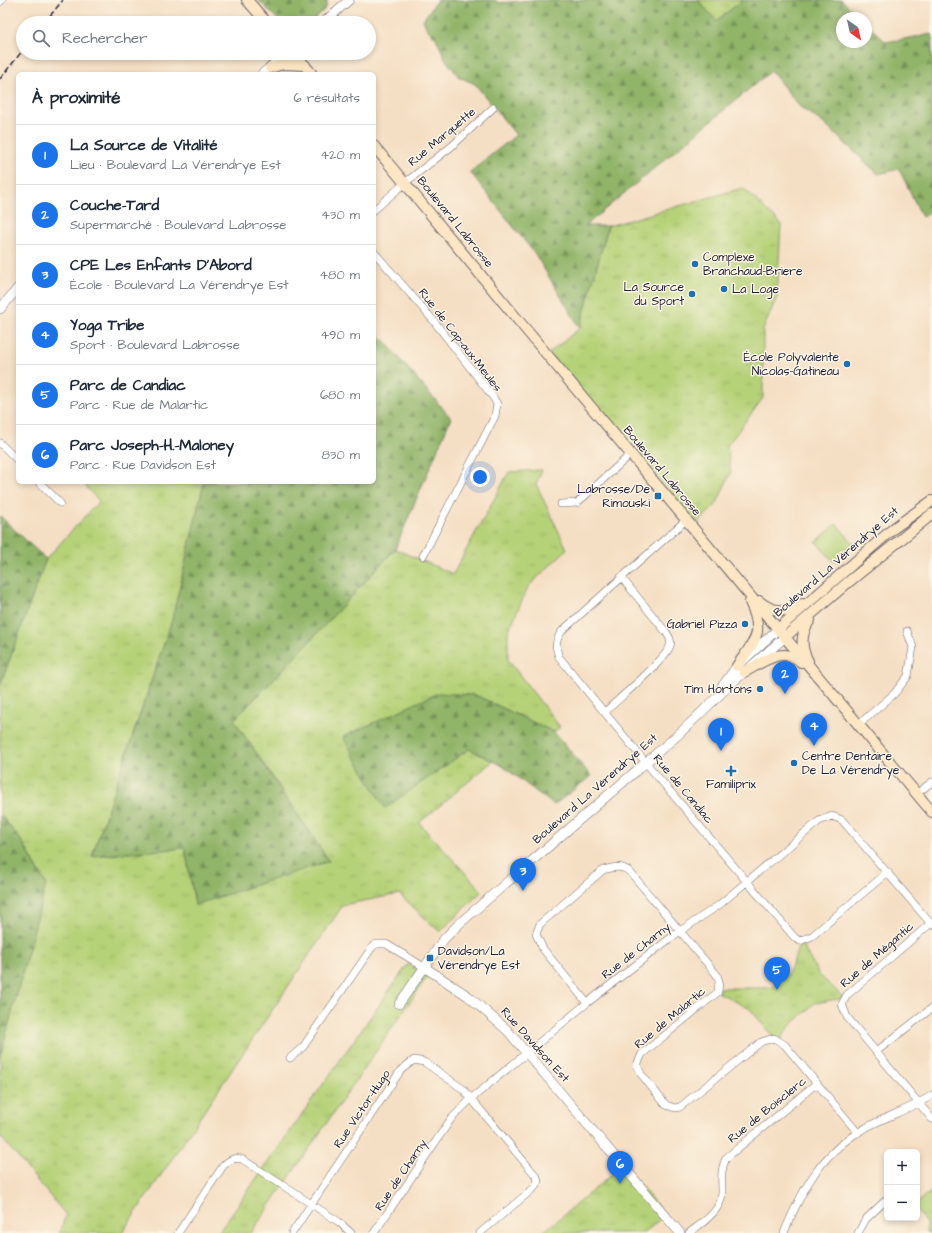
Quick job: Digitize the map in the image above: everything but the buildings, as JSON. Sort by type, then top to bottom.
[{"type":"main road","points":[[247,0],[261,16]]},
{"type":"main road","points":[[300,60],[310,72]]},
{"type":"main road","points":[[266,71],[282,64],[304,65]]},
{"type":"main road","name":"Boulevard Labrosse","points":[[376,148],[406,182],[523,326],[932,812]]},
{"type":"main road","name":"Boulevard La Vérendrye Est","points":[[778,629],[894,528],[932,501]]},
{"type":"main road","name":"Boulevard La Vérendrye Est","points":[[784,637],[902,537],[932,514]]},
{"type":"main road","points":[[744,587],[764,605],[781,611],[798,607],[820,592]]},
{"type":"main road","points":[[740,669],[755,640],[759,627],[756,615],[744,587]]},
{"type":"main road","points":[[819,678],[806,658],[802,638],[806,625],[822,605]]},
{"type":"main road","points":[[740,669],[777,655],[787,654],[798,659],[819,678]]},
{"type":"street","points":[[331,16],[350,0]]},
{"type":"street","points":[[266,71],[279,60]]},
{"type":"street","name":"Rue Marquette","points":[[376,208],[406,182],[452,146],[493,108]]},
{"type":"street","name":"Rue de Cap-aux-Meules","points":[[376,254],[434,320],[497,404],[495,416],[423,556]]},
{"type":"street","points":[[0,309],[16,290]]},
{"type":"street","points":[[0,443],[16,459]]},
{"type":"street","points":[[561,504],[577,503],[631,454]]},
{"type":"street","points":[[41,484],[60,503]]},
{"type":"street","name":"Rue de Candiac","points":[[686,520],[562,631],[556,643],[559,657],[646,763],[788,931],[800,941],[812,936],[888,872]]},
{"type":"street","points":[[605,712],[660,660],[670,645],[666,632],[621,577]]},
{"type":"street","name":"Boulevard La Vérendrye Est","points":[[399,1004],[444,939],[460,923],[646,763],[714,701],[740,669],[778,629]]},
{"type":"street","points":[[858,725],[894,694],[908,676],[913,647],[907,632]]},
{"type":"street","name":"Boulevard La Vérendrye Est","points":[[740,669],[784,637]]},
{"type":"street","points":[[916,794],[932,782]]},
{"type":"street","name":"Rue de Charny","points":[[374,1233],[451,1119],[472,1098],[527,1051],[587,1003],[680,931],[719,905],[819,821],[832,816],[842,820],[931,924]]},
{"type":"street","name":"Rue de Malartic","points":[[587,1003],[543,949],[536,934],[540,924],[603,870],[612,867],[626,869],[717,975],[720,988],[718,992],[642,1054],[638,1060],[638,1070],[663,1102],[670,1108],[680,1107],[761,1042],[774,1038],[785,1045],[858,1132]]},
{"type":"street","name":"Rue de Mégantic","points":[[931,924],[844,998],[842,1004],[844,1013],[932,1119]]},
{"type":"street","name":"Rue Davidson Est","points":[[290,1058],[303,1047],[373,946],[377,944],[386,944],[424,967],[487,1011],[527,1051],[680,1233]]},
{"type":"street","points":[[877,1051],[932,1008]]},
{"type":"street","name":"Rue Victor-Hugo","points":[[292,1233],[401,1070],[410,1062],[414,1060],[424,1062],[463,1089],[472,1098]]},
{"type":"street","name":"Rue de Boisclerc","points":[[689,1233],[718,1206],[722,1193],[721,1171],[726,1158],[817,1083]]},
{"type":"street","points":[[784,1233],[797,1201],[810,1178],[828,1157],[858,1132],[932,1095]]},
{"type":"street","points":[[472,1098],[538,1177],[534,1188],[480,1233]]},
{"type":"street","points":[[178,1233],[223,1166],[232,1158],[242,1159],[339,1222],[351,1233]]},
{"type":"street","points":[[858,1233],[866,1219],[884,1202]]},
{"type":"green space","points":[[258,0],[327,0],[326,8],[317,16],[274,16]]},
{"type":"green space","points":[[437,0],[495,0],[499,3],[533,0],[698,0],[716,21],[743,0],[842,0],[854,12],[836,12],[836,48],[872,48],[872,29],[886,42],[932,34],[932,212],[922,217],[899,169],[878,174],[823,123],[799,106],[771,71],[585,226],[608,226],[580,328],[535,254],[470,172],[516,135],[475,84],[459,77],[446,60],[436,38],[427,29],[423,20]]},
{"type":"green space","points":[[698,0],[743,0],[716,21]]},
{"type":"green space","points":[[743,188],[781,224],[777,297],[763,330],[763,398],[727,446],[731,472],[716,505],[697,524],[549,353],[580,328],[608,226]]},
{"type":"green space","points":[[376,331],[451,418],[395,549],[296,656],[234,720],[329,861],[195,905],[185,848],[92,856],[172,620],[204,484],[376,484]]},
{"type":"green space","points":[[542,470],[536,484],[567,549],[528,587],[508,632],[508,660],[560,727],[554,732],[475,695],[385,808],[469,749],[493,761],[419,823],[482,891],[440,932],[399,894],[343,905],[122,1233],[59,1233],[66,1215],[0,1136],[0,1057],[46,884],[23,843],[0,814],[0,686],[46,559],[99,501],[84,484],[204,484],[172,620],[92,856],[185,848],[195,904],[329,861],[234,720],[296,656],[395,549],[453,574],[509,472]]},
{"type":"green space","points":[[0,516],[46,559],[0,686]]},
{"type":"green space","points":[[836,524],[854,544],[834,562],[816,542]]},
{"type":"green space","points":[[438,693],[475,695],[554,732],[591,776],[554,805],[501,765],[469,749],[385,808],[343,737]]},
{"type":"green space","points":[[0,814],[23,843],[46,884],[0,1057]]},
{"type":"green space","points":[[800,941],[819,975],[844,998],[815,1003],[789,1027],[780,1041],[774,1038],[750,1009],[718,992],[719,988],[768,988],[775,985],[786,976],[790,969]]},
{"type":"green space","points":[[408,964],[427,977],[251,1233],[218,1233]]},
{"type":"green space","points":[[623,1165],[665,1215],[644,1233],[542,1233]]},
{"type":"green space","points":[[932,1191],[932,1233],[926,1233],[927,1225],[920,1214],[920,1201]]},
{"type":"railway","points":[[50,16],[63,0]]},
{"type":"railway","points":[[0,79],[16,59]]},
{"type":"place","name":"Complexe Branchaud-Briere","points":[[695,264]]},
{"type":"place","name":"La Loge","points":[[724,289]]},
{"type":"place","name":"La Source du Sport","points":[[692,294]]},
{"type":"place","name":"École Polyvalente Nicolas-Gatineau","points":[[847,364]]},
{"type":"place","name":"Labrosse/De Rimouski","points":[[658,496]]},
{"type":"place","name":"Gabriel Pizza","points":[[745,624]]},
{"type":"place","name":"Tim Hortons","points":[[760,689]]},
{"type":"place","name":"Couche-Tard","points":[[785,694]]},
{"type":"place","name":"Yoga Tribe","points":[[814,746]]},
{"type":"place","name":"La Source de Vitalité","points":[[721,751]]},
{"type":"place","name":"Centre Dentaire De La Vérendrye","points":[[794,763]]},
{"type":"place","name":"Familiprix","points":[[731,771]]},
{"type":"place","name":"CPE Les Enfants D'Abord","points":[[523,891]]},
{"type":"place","name":"Davidson/La Vérendrye Est","points":[[430,958]]},
{"type":"place","name":"Parc de Candiac","points":[[777,990]]},
{"type":"place","name":"Parc Joseph-H.-Maloney","points":[[620,1184]]}]
